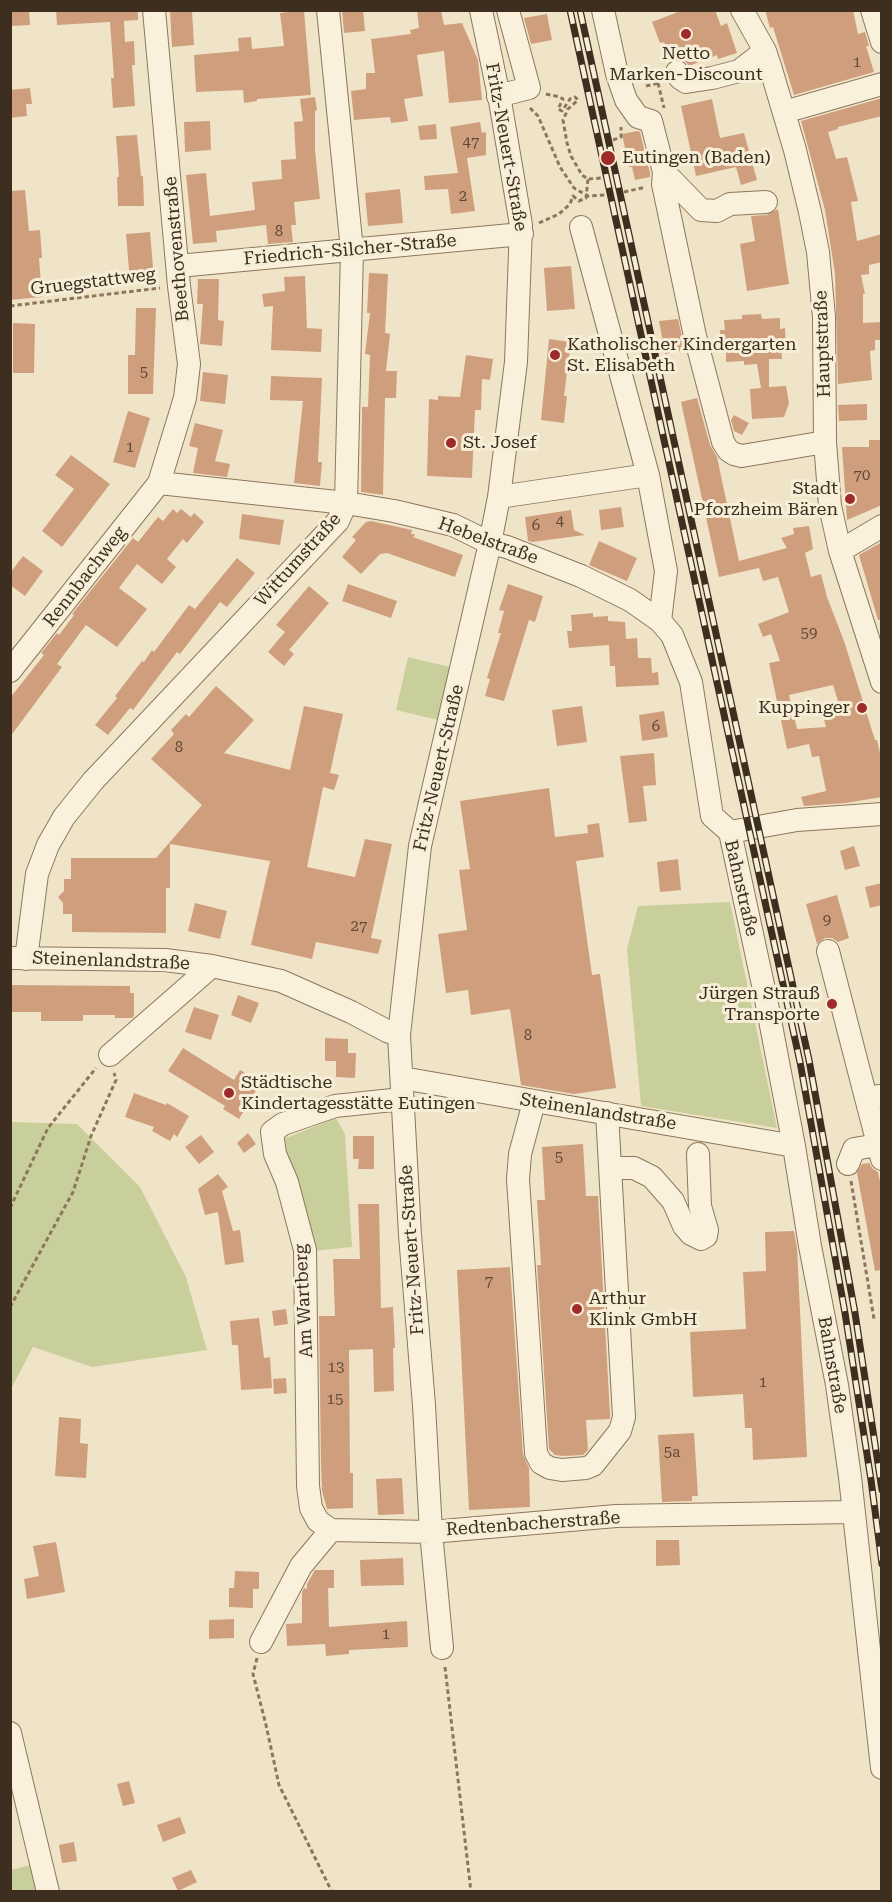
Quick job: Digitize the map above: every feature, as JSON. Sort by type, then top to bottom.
[{"type":"street","name":"Beethovenstraße","points":[[154,10],[189,364],[185,398],[159,483]]},
{"type":"street","name":"Wittumstraße","points":[[18,959],[37,874],[48,845],[64,817],[93,781],[338,521],[346,503],[352,250],[328,10]]},
{"type":"street","name":"Fritz-Neuert-Straße","points":[[431,1532],[399,1035],[420,846],[490,543],[499,496],[516,362],[521,230],[481,10]]},
{"type":"street","points":[[498,96],[529,88],[508,10]]},
{"type":"street","points":[[603,10],[630,122],[651,121],[664,172],[663,184],[695,336],[723,442],[728,450],[742,456],[817,443]]},
{"type":"street","name":"Hauptstraße","points":[[742,10],[765,51],[784,112],[810,212],[822,281],[824,317],[817,443],[840,551],[882,682]]},
{"type":"street","points":[[872,10],[882,42]]},
{"type":"street","points":[[668,78],[680,78],[686,82],[739,71],[765,51]]},
{"type":"street","points":[[784,112],[882,84]]},
{"type":"street","points":[[664,172],[701,210],[717,211],[730,204],[766,202]]},
{"type":"street","points":[[581,227],[648,476],[666,572],[660,621]]},
{"type":"street","name":"Friedrich-Silcher-Straße","points":[[179,276],[352,250],[521,230]]},
{"type":"street","points":[[499,496],[648,476]]},
{"type":"street","name":"Hebelstraße","points":[[159,483],[346,503],[394,511],[453,525],[490,543],[507,547],[581,576],[630,600],[660,621]]},
{"type":"street","name":"Rennbachweg","points":[[10,671],[159,483]]},
{"type":"street","points":[[840,551],[882,526]]},
{"type":"street","name":"Bahnstraße","points":[[660,621],[672,635],[680,650],[691,682],[712,816],[730,832],[765,994],[837,1385],[882,1768]]},
{"type":"street","points":[[730,832],[797,820],[882,814]]},
{"type":"street","points":[[828,951],[874,1097],[880,1152],[854,1149],[848,1164]]},
{"type":"street","name":"Steinenlandstraße","points":[[18,959],[165,960],[212,966],[281,981],[399,1035]]},
{"type":"street","name":"Steinenlandstraße","points":[[110,1055],[212,966]]},
{"type":"street","name":"Steinenlandstraße","points":[[402,1088],[534,1102],[794,1146]]},
{"type":"street","name":"Am Wartberg","points":[[331,1530],[318,1521],[311,1508],[309,1497],[305,1251],[287,1182],[275,1154],[272,1132],[283,1124],[335,1106],[402,1088]]},
{"type":"street","points":[[534,1102],[520,1154],[518,1179],[536,1453],[541,1463],[550,1468],[562,1470],[586,1468],[593,1465],[623,1424],[607,1113]]},
{"type":"street","points":[[610,1168],[634,1168],[652,1178],[673,1201],[684,1226],[696,1238],[701,1239],[706,1236],[707,1230],[700,1206],[698,1154]]},
{"type":"street","name":"Redtenbacherstraße","points":[[442,1648],[431,1532],[616,1516],[852,1504]]},
{"type":"street","points":[[261,1642],[301,1566],[331,1530],[431,1532]]},
{"type":"street","points":[[10,1733],[48,1892]]},
{"type":"path","points":[[646,86],[668,78]]},
{"type":"path","points":[[548,94],[562,99],[558,109],[562,111],[570,99],[575,97],[578,100],[568,109],[563,120],[571,156],[578,170],[588,179],[602,178]]},
{"type":"path","points":[[524,102],[538,116],[568,180],[579,192],[588,195],[606,195]]},
{"type":"path","points":[[612,140],[621,137],[630,122]]},
{"type":"path","points":[[588,179],[588,195]]},
{"type":"path","points":[[521,230],[560,214],[570,204],[573,196],[579,201],[588,195]]},
{"type":"path","name":"Gruegstattweg","points":[[10,306],[179,276]]},
{"type":"path","points":[[10,1208],[48,1128],[94,1070],[110,1055],[116,1080],[91,1136],[72,1192],[10,1307]]},
{"type":"path","points":[[848,1164],[874,1319]]},
{"type":"path","points":[[261,1642],[253,1674],[279,1785],[332,1892]]},
{"type":"path","points":[[442,1648],[471,1892]]},
{"type":"green space","points":[[408,657],[450,667],[438,720],[396,710]]},
{"type":"green space","points":[[730,902],[777,1128],[641,1106],[627,949],[638,906]]},
{"type":"green space","points":[[336,1118],[345,1134],[352,1247],[313,1251],[281,1140]]},
{"type":"green space","points":[[11,1122],[77,1124],[140,1187],[186,1277],[207,1350],[92,1367],[33,1347],[11,1389]]},
{"type":"green space","points":[[30,1865],[36,1891],[11,1891],[11,1870]]},
{"type":"building","points":[[10,10],[29,10],[30,25],[10,26]]},
{"type":"building","points":[[56,10],[138,10],[138,20],[124,21],[125,42],[134,41],[135,65],[132,65],[135,106],[113,108],[111,78],[114,78],[110,22],[57,25]]},
{"type":"building","points":[[170,10],[192,10],[194,45],[172,47]]},
{"type":"building","points":[[304,10],[311,95],[257,99],[257,101],[244,103],[243,90],[196,92],[194,55],[239,51],[238,38],[251,37],[252,49],[284,46],[280,13]]},
{"type":"building","points":[[342,10],[363,10],[365,31],[344,33]]},
{"type":"building","points":[[417,10],[441,10],[444,25],[462,23],[478,60],[482,100],[449,103],[444,51],[417,55],[423,96],[404,99],[408,121],[391,123],[390,117],[354,120],[351,91],[366,89],[366,73],[375,73],[371,39],[411,34],[410,30],[419,28]]},
{"type":"building","points":[[683,10],[715,10],[721,26],[727,23],[737,53],[718,59],[717,55],[689,66],[685,61],[671,60],[664,42],[660,43],[652,22]]},
{"type":"building","points":[[765,10],[853,10],[858,34],[865,32],[869,46],[866,46],[874,72],[794,95],[773,27],[770,28]]},
{"type":"building","points":[[547,14],[552,40],[531,44],[524,18]]},
{"type":"building","points":[[30,88],[32,104],[26,104],[27,116],[10,118],[10,90]]},
{"type":"building","points":[[315,97],[317,110],[315,111],[315,150],[320,199],[294,202],[296,225],[291,225],[293,242],[268,244],[266,225],[216,231],[217,242],[193,244],[186,175],[206,173],[210,216],[255,210],[252,182],[282,179],[281,160],[296,159],[294,122],[303,121],[300,99]]},
{"type":"building","points":[[882,98],[882,116],[838,127],[828,132],[836,159],[847,157],[858,201],[851,202],[857,241],[882,234],[882,262],[869,265],[869,274],[861,275],[865,294],[863,294],[863,323],[881,322],[882,340],[875,340],[875,350],[870,351],[872,380],[838,384],[835,274],[825,210],[801,121]]},
{"type":"building","points":[[712,99],[720,138],[744,133],[757,180],[741,185],[736,167],[696,176],[681,106]]},
{"type":"building","points":[[210,121],[211,150],[185,152],[184,122]]},
{"type":"building","points":[[480,122],[482,133],[486,132],[486,155],[467,158],[475,211],[451,214],[448,189],[425,190],[424,176],[458,173],[450,127]]},
{"type":"building","points":[[436,124],[437,139],[420,140],[418,126]]},
{"type":"building","points":[[640,132],[650,177],[635,180],[632,167],[629,167],[622,134]]},
{"type":"building","points":[[137,135],[141,176],[143,176],[144,206],[118,206],[117,177],[119,177],[116,136]]},
{"type":"building","points":[[400,189],[403,223],[368,226],[365,193]]},
{"type":"building","points":[[25,190],[29,231],[40,230],[42,258],[39,258],[42,297],[10,300],[10,191]]},
{"type":"building","points":[[778,209],[789,284],[747,291],[740,244],[755,241],[751,216],[767,215]]},
{"type":"building","points":[[150,232],[154,279],[130,282],[126,234]]},
{"type":"building","points":[[571,266],[575,309],[547,311],[544,268]]},
{"type":"building","points":[[369,273],[388,274],[385,333],[390,334],[386,371],[397,371],[396,398],[385,398],[383,495],[361,492],[362,407],[368,407],[370,355],[365,354],[370,313],[367,313]]},
{"type":"building","points":[[305,276],[307,328],[322,329],[321,352],[271,350],[273,306],[264,307],[262,294],[285,291],[284,277]]},
{"type":"building","points":[[198,279],[219,279],[218,320],[224,321],[222,346],[200,344],[203,304],[197,304]]},
{"type":"building","points":[[136,308],[156,308],[153,394],[128,394],[128,355],[135,355]]},
{"type":"building","points":[[761,314],[762,319],[780,318],[780,329],[785,328],[786,348],[781,348],[782,359],[769,359],[769,387],[786,386],[789,403],[784,417],[752,419],[750,389],[761,388],[757,364],[744,365],[744,361],[726,362],[726,351],[721,351],[720,330],[725,330],[724,320],[742,319],[742,315]]},
{"type":"building","points":[[678,319],[685,350],[665,354],[659,321]]},
{"type":"building","points":[[13,323],[35,324],[34,373],[13,373]]},
{"type":"building","points":[[549,339],[571,342],[564,396],[567,396],[564,423],[541,420]]},
{"type":"building","name":"St. Josef","points":[[466,355],[493,359],[490,380],[482,379],[481,410],[475,410],[472,478],[427,476],[429,399],[438,400],[438,396],[460,397]]},
{"type":"building","points":[[203,372],[228,375],[225,404],[200,401]]},
{"type":"building","points":[[271,376],[322,378],[318,462],[322,462],[320,486],[294,483],[303,401],[270,400]]},
{"type":"building","points":[[697,398],[710,445],[717,457],[739,561],[787,548],[781,538],[794,534],[793,528],[809,526],[813,549],[805,553],[811,577],[821,574],[875,740],[877,740],[882,761],[882,797],[846,803],[804,806],[801,797],[826,791],[819,756],[812,757],[809,744],[787,749],[769,663],[780,661],[771,634],[763,637],[758,624],[789,612],[778,577],[763,581],[759,568],[719,577],[681,402]],"holes":[[[833,685],[842,714],[823,716],[826,727],[797,729],[789,695]]]},
{"type":"building","points":[[867,404],[867,420],[839,421],[838,405]]},
{"type":"building","points":[[128,411],[150,418],[135,468],[113,462]]},
{"type":"building","points":[[734,415],[749,423],[742,435],[734,431],[731,420]]},
{"type":"building","points":[[195,423],[223,430],[215,461],[230,464],[227,477],[193,473],[198,448],[189,446]]},
{"type":"building","points":[[869,440],[882,440],[882,505],[847,520],[842,447],[869,447]]},
{"type":"building","points":[[71,455],[110,484],[62,547],[42,531],[74,489],[55,475]]},
{"type":"building","points":[[621,507],[624,527],[601,530],[599,510]]},
{"type":"building","points":[[173,509],[177,513],[181,509],[191,517],[194,513],[204,522],[187,543],[183,539],[167,559],[176,567],[162,584],[137,564],[119,588],[147,609],[117,647],[86,625],[57,664],[62,667],[10,737],[10,698],[44,655],[41,653],[57,633],[59,635],[74,615],[72,614],[133,538],[138,542],[158,517],[163,521]]},
{"type":"building","points":[[571,510],[574,530],[585,535],[528,541],[525,517]]},
{"type":"building","points":[[242,514],[284,520],[280,545],[239,539]]},
{"type":"building","points":[[371,521],[412,530],[411,534],[415,534],[413,537],[463,555],[455,577],[387,553],[380,554],[361,574],[342,557],[356,540],[352,537],[366,522]]},
{"type":"building","points":[[599,541],[637,558],[627,581],[589,565]]},
{"type":"building","points":[[882,542],[882,620],[878,620],[859,555]]},
{"type":"building","points":[[23,556],[43,571],[25,596],[10,585],[10,573]]},
{"type":"building","points":[[237,558],[255,573],[227,607],[220,602],[180,654],[177,652],[133,710],[130,708],[108,735],[95,725],[142,661],[144,662],[152,650],[154,652],[189,605],[195,609]]},
{"type":"building","points":[[348,584],[397,601],[391,618],[342,601]]},
{"type":"building","points":[[508,584],[543,596],[535,622],[529,620],[504,701],[485,696],[490,679],[487,678],[501,633],[498,633],[504,611],[499,610]]},
{"type":"building","points":[[309,586],[329,603],[289,650],[294,654],[284,666],[268,652],[285,632],[276,625]]},
{"type":"building","points":[[593,613],[593,617],[608,616],[608,621],[625,622],[626,639],[637,638],[638,658],[651,658],[652,673],[658,672],[659,685],[616,687],[615,666],[610,666],[609,645],[569,648],[567,631],[572,631],[571,615]]},
{"type":"building","points":[[216,686],[254,720],[224,753],[290,770],[304,706],[343,714],[330,773],[339,775],[334,790],[323,787],[307,867],[355,877],[365,839],[392,844],[371,938],[382,940],[378,954],[316,942],[312,959],[251,945],[270,861],[170,844],[170,888],[166,888],[166,933],[72,932],[72,914],[63,914],[63,903],[58,897],[64,891],[64,879],[71,879],[71,858],[156,858],[202,805],[151,759],[174,734],[171,730],[186,714],[189,717]]},
{"type":"building","points":[[582,706],[587,742],[557,746],[552,710]]},
{"type":"building","points":[[664,711],[668,737],[642,741],[639,715]]},
{"type":"building","points":[[654,753],[656,785],[643,786],[647,821],[629,823],[620,756]]},
{"type":"building","points":[[549,788],[555,837],[588,833],[587,825],[599,823],[604,857],[576,861],[592,975],[600,974],[616,1088],[574,1094],[521,1085],[510,1009],[471,1015],[468,990],[446,993],[438,934],[467,930],[459,870],[470,869],[460,801]]},
{"type":"building","points":[[854,846],[860,866],[845,870],[840,851]]},
{"type":"building","points":[[678,859],[681,890],[660,892],[657,862]]},
{"type":"building","points":[[882,883],[882,905],[870,908],[865,887]]},
{"type":"building","points":[[837,895],[849,938],[838,942],[832,938],[825,938],[817,944],[806,904]]},
{"type":"building","points":[[195,903],[227,911],[220,939],[188,931]]},
{"type":"building","points":[[10,985],[130,986],[130,993],[134,993],[134,1016],[115,1018],[115,1015],[83,1015],[83,1021],[41,1021],[41,1012],[10,1012]]},
{"type":"building","points":[[238,995],[259,1003],[251,1023],[231,1015]]},
{"type":"building","points":[[194,1007],[219,1015],[211,1040],[185,1032]]},
{"type":"building","points":[[325,1038],[348,1039],[348,1053],[356,1053],[355,1078],[336,1077],[336,1061],[325,1061]]},
{"type":"building","points":[[183,1048],[234,1080],[240,1070],[261,1082],[239,1119],[223,1109],[225,1106],[168,1071]]},
{"type":"building","points":[[134,1093],[166,1105],[167,1103],[189,1116],[177,1137],[174,1134],[170,1141],[152,1131],[154,1127],[125,1117]]},
{"type":"building","points":[[248,1133],[256,1144],[244,1153],[237,1143]]},
{"type":"building","points":[[201,1135],[214,1152],[199,1164],[185,1147]]},
{"type":"building","points":[[353,1136],[374,1136],[374,1169],[358,1169],[359,1159],[353,1159]]},
{"type":"building","name":"Arthur Klink GmbH","points":[[583,1144],[586,1196],[598,1196],[610,1419],[586,1420],[588,1450],[583,1455],[563,1456],[555,1455],[549,1449],[537,1265],[541,1265],[537,1200],[545,1200],[542,1147]]},
{"type":"building","points":[[869,1163],[878,1172],[882,1191],[882,1270],[875,1271],[857,1173],[862,1164]]},
{"type":"building","points":[[218,1174],[228,1187],[222,1191],[233,1231],[240,1230],[244,1262],[225,1265],[218,1212],[205,1215],[198,1189]]},
{"type":"building","points":[[358,1204],[379,1204],[381,1308],[393,1307],[394,1391],[374,1392],[373,1349],[349,1350],[350,1473],[353,1473],[353,1508],[327,1509],[322,1491],[319,1316],[335,1316],[333,1259],[360,1259]]},
{"type":"building","points":[[794,1231],[797,1248],[807,1457],[753,1460],[752,1428],[745,1428],[743,1394],[693,1397],[690,1332],[746,1329],[743,1272],[766,1271],[765,1232]]},
{"type":"building","points":[[510,1267],[523,1454],[529,1468],[530,1507],[469,1510],[457,1270]]},
{"type":"building","points":[[286,1309],[288,1324],[274,1326],[272,1311]]},
{"type":"building","points":[[259,1318],[264,1358],[270,1357],[272,1388],[241,1390],[238,1345],[232,1345],[230,1321]]},
{"type":"building","points":[[286,1378],[287,1393],[274,1394],[273,1379]]},
{"type":"building","points":[[59,1417],[81,1419],[80,1443],[88,1444],[86,1478],[55,1476]]},
{"type":"building","points":[[694,1433],[698,1496],[692,1496],[692,1501],[662,1502],[658,1435]]},
{"type":"building","points":[[402,1478],[404,1514],[378,1515],[376,1479]]},
{"type":"building","points":[[656,1540],[679,1540],[680,1565],[656,1566]]},
{"type":"building","points":[[56,1542],[65,1592],[27,1599],[24,1579],[39,1576],[33,1546]]},
{"type":"building","points":[[403,1558],[404,1585],[361,1586],[360,1560]]},
{"type":"building","points":[[315,1570],[334,1570],[334,1588],[328,1588],[329,1627],[407,1621],[408,1647],[349,1650],[349,1654],[326,1656],[325,1644],[287,1646],[286,1624],[302,1623],[302,1592],[304,1588],[307,1589],[307,1584]]},
{"type":"building","points":[[235,1571],[259,1572],[259,1589],[253,1589],[253,1608],[229,1607],[229,1588],[234,1588]]},
{"type":"building","points":[[234,1619],[234,1638],[209,1639],[209,1620]]},
{"type":"building","points":[[129,1781],[135,1803],[123,1806],[117,1784]]},
{"type":"building","points":[[180,1817],[186,1833],[163,1842],[157,1825]]},
{"type":"building","points":[[74,1842],[77,1861],[62,1863],[59,1845]]},
{"type":"building","points":[[191,1870],[197,1882],[178,1891],[172,1878]]},
{"type":"railway","points":[[570,10],[800,1062],[845,1313],[882,1564]]},
{"type":"railway","points":[[580,10],[809,1060],[855,1313],[882,1490]]},
{"type":"place","name":"Netto Marken-Discount","points":[[686,34]]},
{"type":"place","name":"Eutingen (Baden)","points":[[608,158]]},
{"type":"place","name":"Katholischer Kindergarten St. Elisabeth","points":[[555,355]]},
{"type":"place","name":"St. Josef","points":[[451,443]]},
{"type":"place","name":"Stadt Pforzheim Bären","points":[[850,499]]},
{"type":"place","name":"Kuppinger","points":[[862,708]]},
{"type":"place","name":"Jürgen Strauß Transporte","points":[[832,1004]]},
{"type":"place","name":"Städtische Kindertagesstätte Eutingen","points":[[229,1093]]},
{"type":"place","name":"Arthur Klink GmbH","points":[[577,1309]]}]
